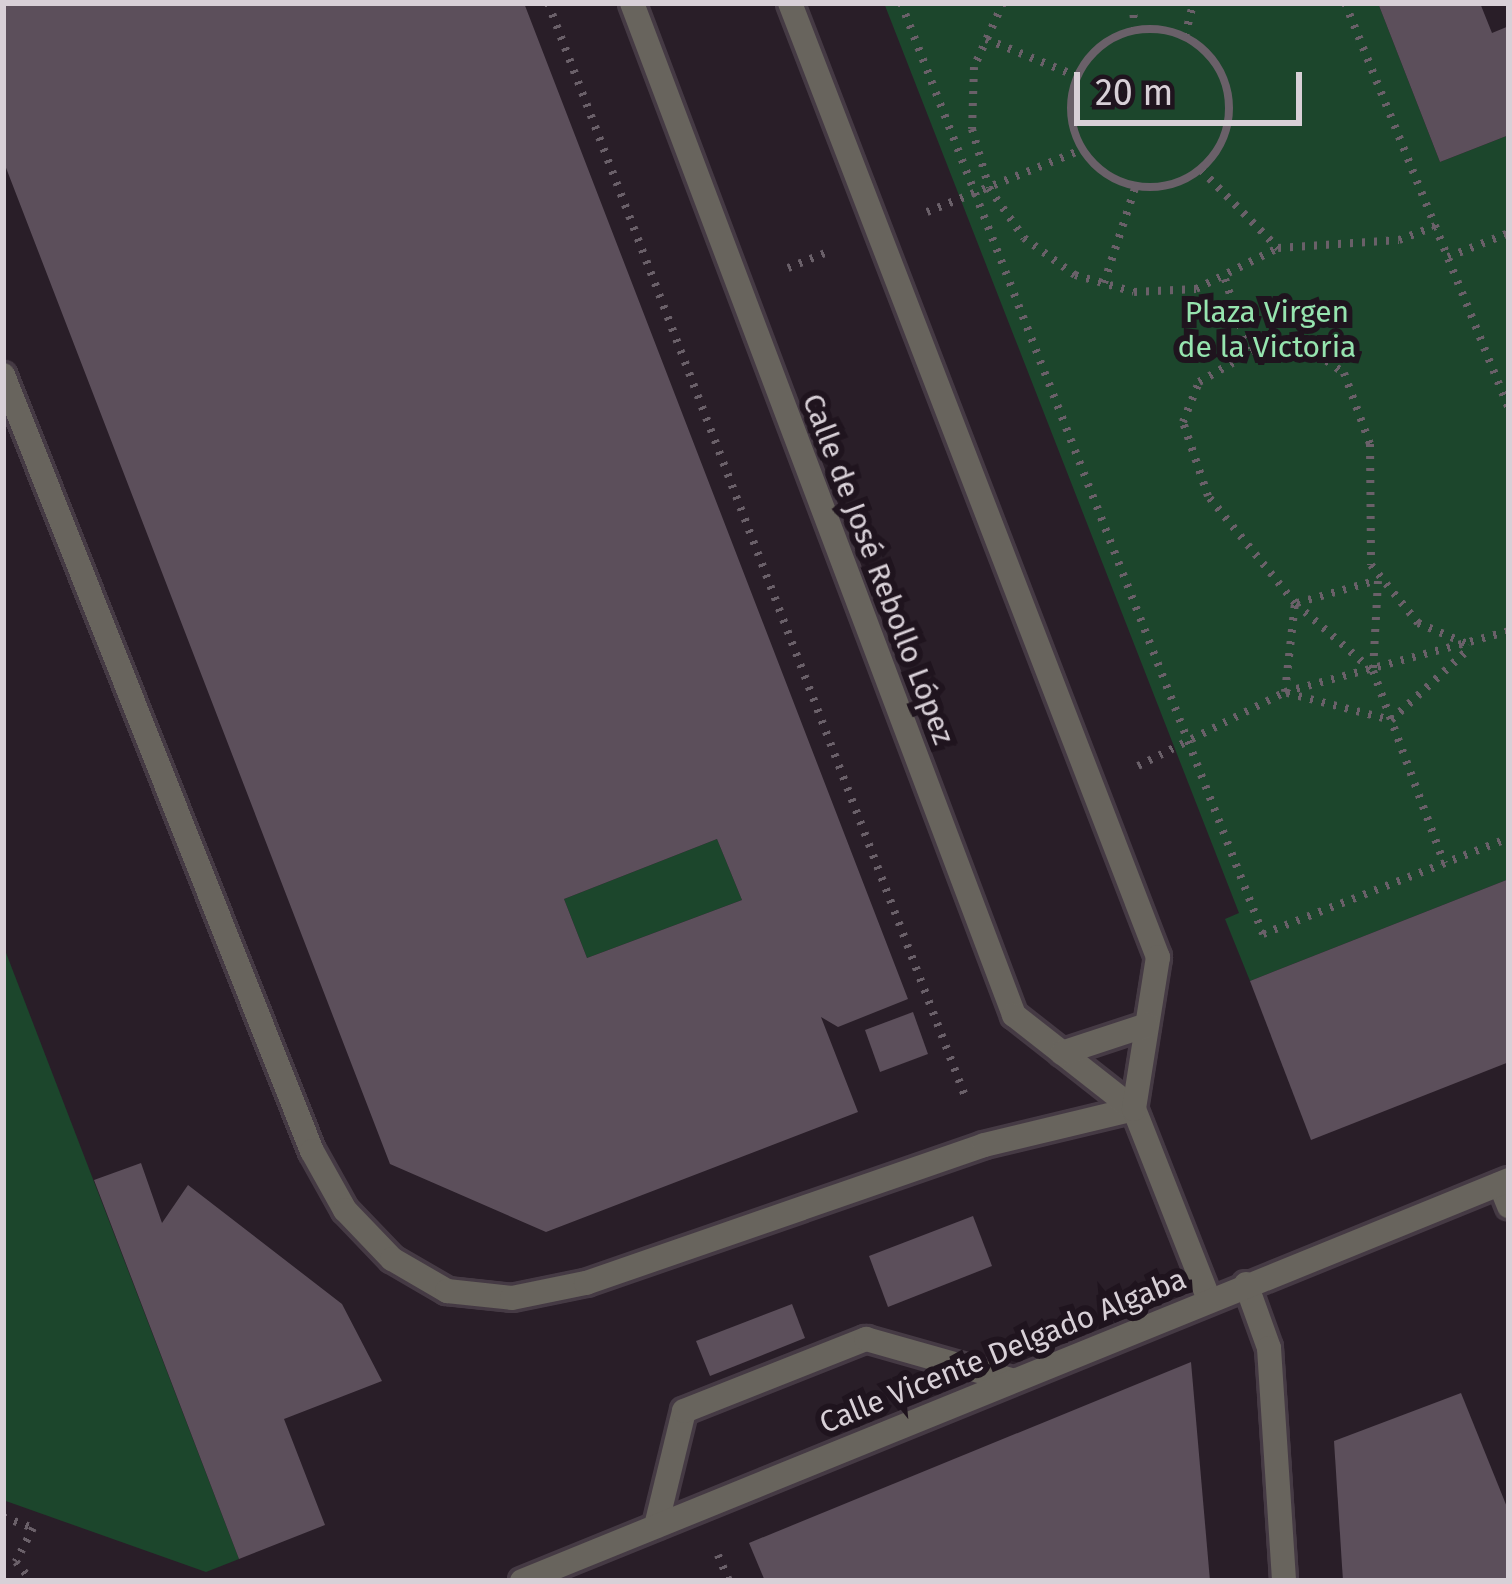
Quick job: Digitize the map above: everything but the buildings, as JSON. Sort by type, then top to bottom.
[{"type":"street","name":"Calle de José Rebollo López","points":[[632,3],[1014,1015],[1134,1109]]},
{"type":"street","points":[[790,3],[1159,957],[1134,1109],[1209,1299]]},
{"type":"street","points":[[3,375],[311,1151],[345,1210],[392,1259],[447,1292],[530,1294],[984,1145],[1134,1109]]},
{"type":"street","points":[[1063,1053],[1147,1025]]},
{"type":"street","name":"Calle Vicente Delgado Algaba","points":[[521,1581],[1246,1284],[1506,1190]]},
{"type":"street","points":[[1246,1284],[1269,1348],[1284,1581]]},
{"type":"street","points":[[656,1526],[684,1411],[866,1339],[1011,1380]]},
{"type":"path","points":[[548,3],[984,1145]]},
{"type":"path","points":[[901,3],[1263,934],[1509,838]]},
{"type":"path","points":[[1003,3],[986,39],[972,129],[989,188],[1024,238],[1104,283],[1134,292],[1225,279],[1278,248],[1399,240],[1436,226]]},
{"type":"path","points":[[1132,3],[1135,29]]},
{"type":"path","points":[[1185,35],[1193,3]]},
{"type":"path","points":[[1345,3],[1509,408]]},
{"type":"path","points":[[1135,29],[1185,35],[1207,51],[1229,96],[1219,150],[1201,170],[1136,185],[1082,150],[1076,76],[1135,29]]},
{"type":"path","points":[[986,39],[1076,76]]},
{"type":"path","points":[[1201,170],[1278,248]]},
{"type":"path","points":[[1104,283],[1136,185]]},
{"type":"path","points":[[1448,257],[1509,233]]},
{"type":"path","points":[[1225,279],[1248,349]]},
{"type":"path","points":[[1373,671],[1295,603],[1222,518],[1187,449],[1188,398],[1248,349],[1307,347],[1357,395],[1378,580],[1373,671],[1444,863]]},
{"type":"path","points":[[1295,603],[1378,580]]},
{"type":"path","points":[[1378,580],[1418,623],[1472,646]]},
{"type":"path","points":[[1285,692],[1295,603]]},
{"type":"path","points":[[1094,788],[1285,692],[1472,646],[1509,631]]},
{"type":"path","points":[[1391,720],[1472,646]]},
{"type":"path","points":[[1285,692],[1391,720]]},
{"type":"path","points":[[3,1517],[33,1528],[16,1562],[32,1581]]},
{"type":"green space","name":"Plaza Virgen de la Victoria","points":[[884,3],[1378,3],[1440,162],[1509,135],[1509,879],[1250,981],[1225,919],[1239,913]]},
{"type":"green space","points":[[717,839],[742,900],[587,958],[564,899]]},
{"type":"green space","points":[[3,945],[239,1559],[206,1572],[3,1500]]}]
